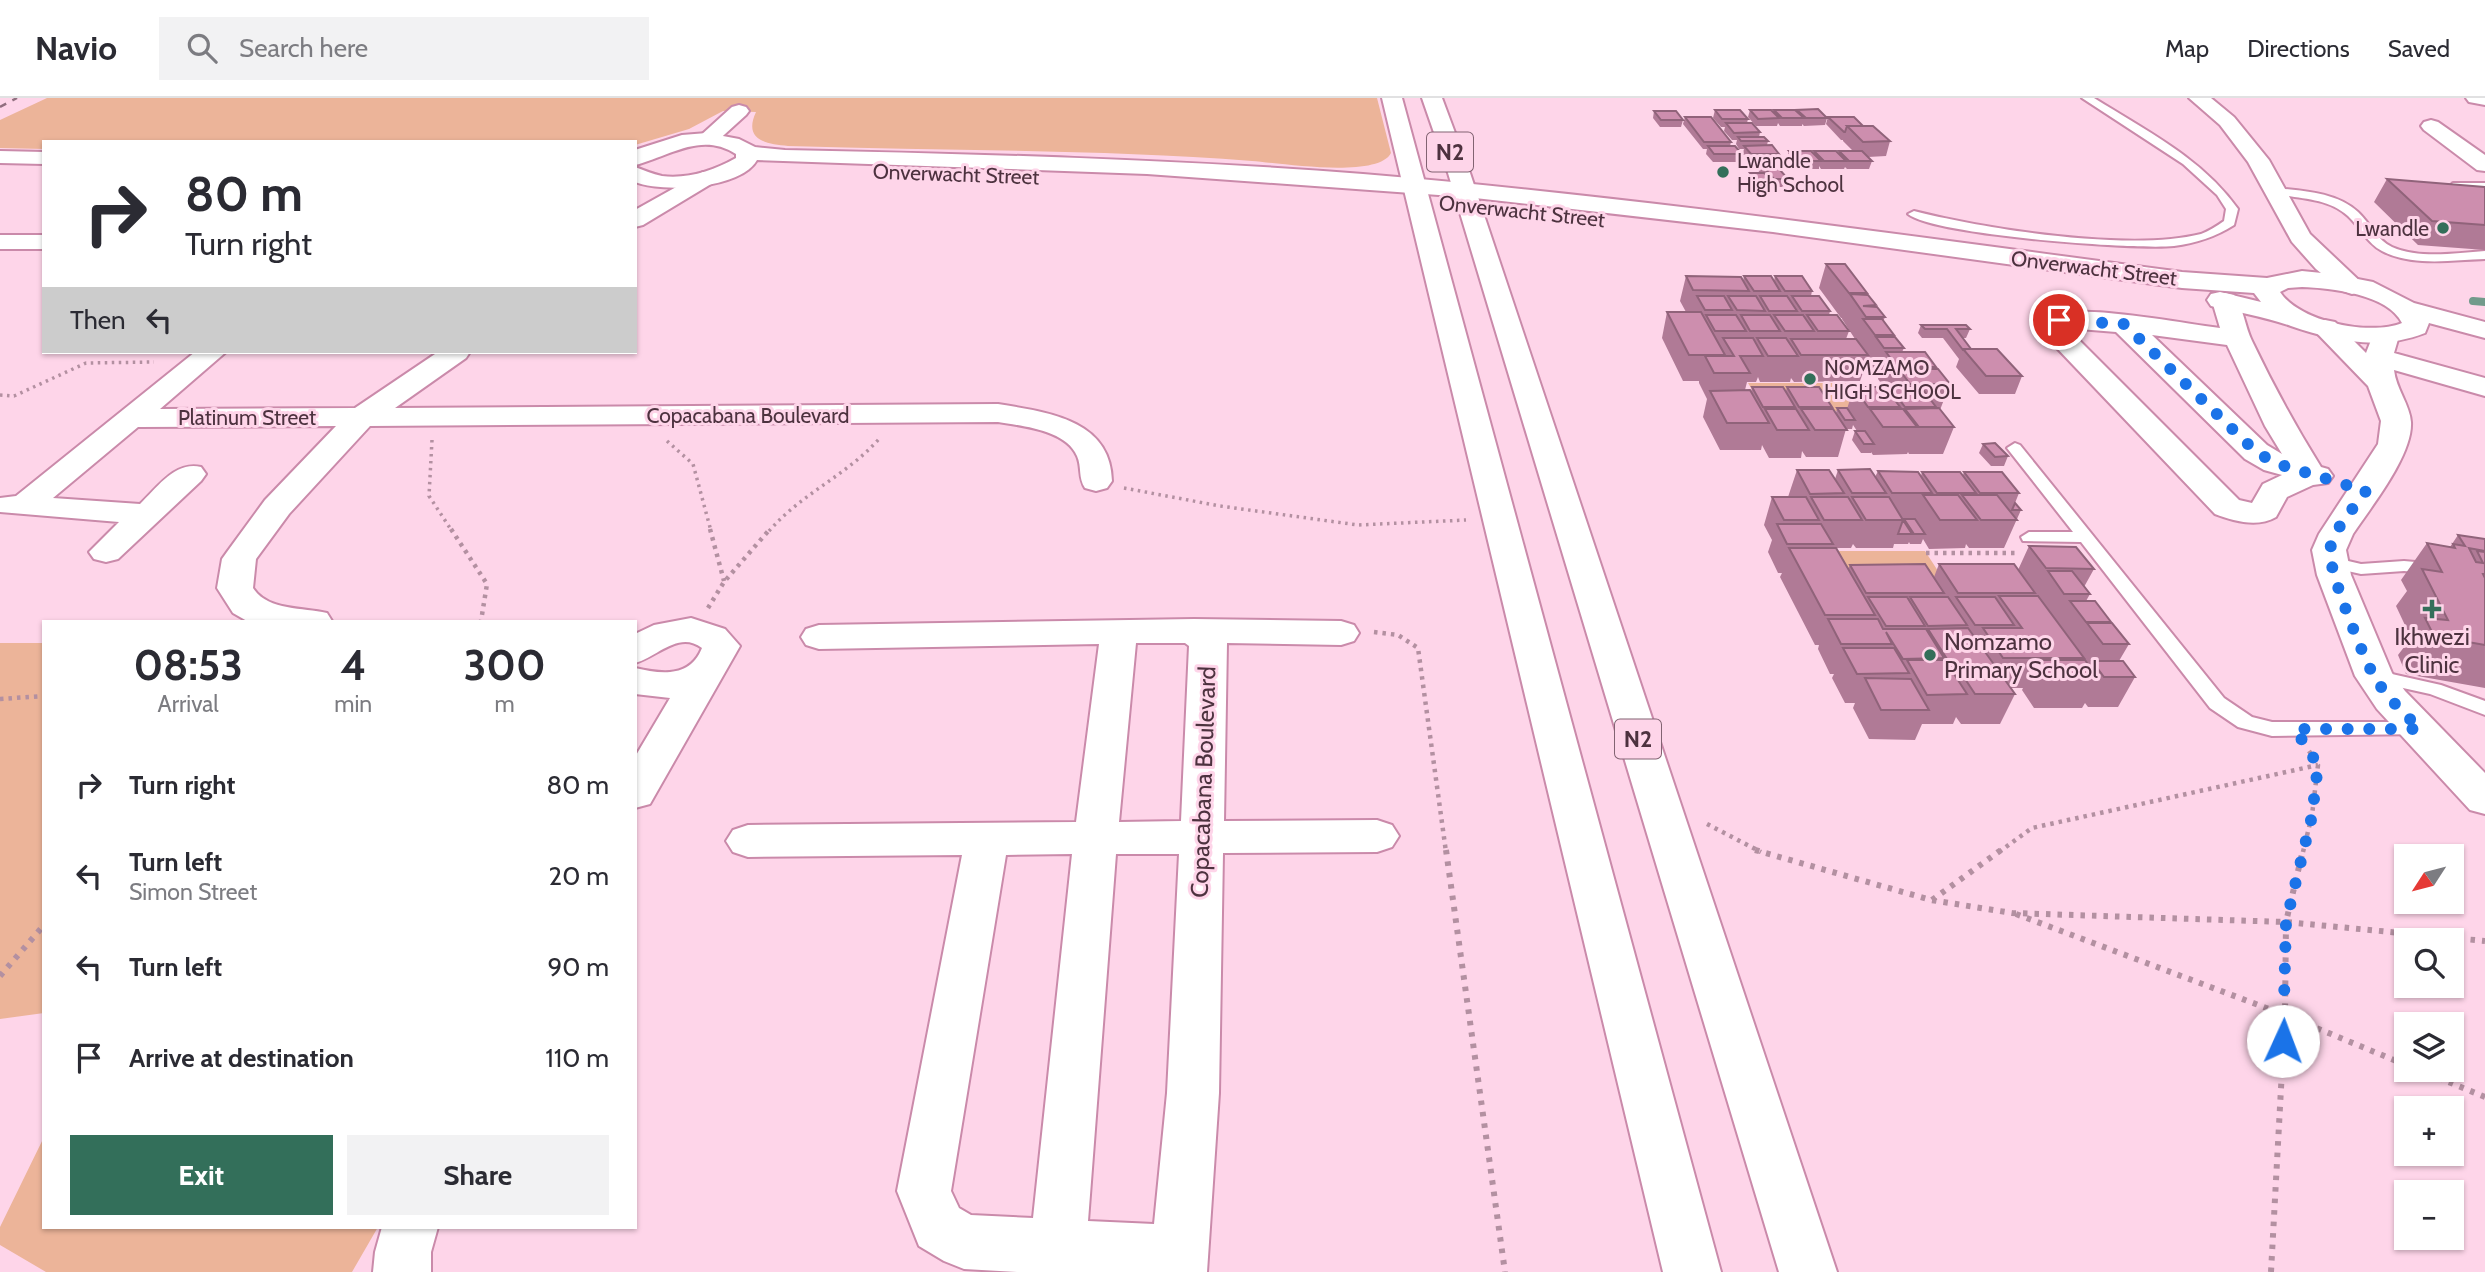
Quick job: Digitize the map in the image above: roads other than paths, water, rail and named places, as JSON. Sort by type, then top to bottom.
[{"type":"main road","name":"N2","points":[[1392,98],[1692,1272]]},
{"type":"main road","name":"N2","points":[[1432,98],[1808,1272]]},
{"type":"main road","points":[[2476,98],[2485,99]]},
{"type":"main road","points":[[2206,101],[2251,150],[2301,237],[2325,264],[2352,286],[2390,299],[2396,421],[2393,444],[2366,491],[2336,534],[2329,550],[2331,562],[2374,676],[2391,700],[2485,799]]},
{"type":"main road","points":[[707,140],[739,111]]},
{"type":"main road","points":[[2431,126],[2482,161]]},
{"type":"main road","name":"Onverwacht Street","points":[[640,163],[677,143],[707,140],[732,143],[747,151],[785,156],[1181,169],[1418,194],[1738,220],[2182,280],[2282,283],[2321,280],[2352,286]]},
{"type":"main road","points":[[730,172],[746,161],[747,151]]},
{"type":"main road","points":[[0,157],[42,158]]},
{"type":"main road","points":[[638,217],[640,163],[671,182],[702,179]]},
{"type":"main road","name":"Onverwacht Street","points":[[702,179],[730,172],[869,171],[1048,176],[1303,191],[1418,194]]},
{"type":"main road","points":[[638,217],[702,179]]},
{"type":"main road","name":"Onverwacht Street","points":[[1466,198],[2225,301],[2392,344]]},
{"type":"main road","points":[[2301,237],[2301,261],[2282,283],[2267,292],[2269,299],[2289,315],[2316,325],[2392,344],[2485,387]]},
{"type":"main road","points":[[0,242],[42,242]]},
{"type":"main road","points":[[2225,301],[2237,338],[2280,426],[2310,474]]},
{"type":"main road","points":[[2237,338],[2124,324],[2059,320],[2047,324],[2227,507],[2240,512],[2259,513],[2264,510],[2274,491],[2310,474]]},
{"type":"main road","points":[[2124,324],[2256,452],[2275,463],[2366,491]]},
{"type":"main road","points":[[2392,344],[2485,330]]},
{"type":"main road","points":[[2392,344],[2485,341]]},
{"type":"main road","points":[[308,620],[260,612],[246,605],[235,588],[239,559],[277,507],[363,416],[453,354]]},
{"type":"main road","name":"Platinum Street","points":[[12,505],[131,418],[206,357]]},
{"type":"main road","name":"Copacabana Boulevard","points":[[363,416],[998,413],[1058,427],[1080,440],[1094,457],[1097,481]]},
{"type":"main road","name":"Platinum Street","points":[[131,418],[363,416]]},
{"type":"main road","points":[[106,552],[190,474]]},
{"type":"main road","points":[[12,505],[148,514]]},
{"type":"main road","points":[[640,659],[673,631],[695,629],[713,635],[721,646],[718,660],[704,674],[643,779]]},
{"type":"main road","points":[[1194,631],[1341,633]]},
{"type":"main road","name":"Copacabana Boulevard","points":[[819,637],[1194,631],[1208,643],[1193,1093],[1178,1263]]},
{"type":"main road","points":[[1058,1248],[1096,837],[1119,632]]},
{"type":"main road","points":[[640,659],[663,687],[684,683],[704,674]]},
{"type":"main road","points":[[640,659],[643,779]]},
{"type":"main road","points":[[748,841],[1377,836]]},
{"type":"main road","points":[[987,839],[924,1191],[939,1227],[964,1242],[1058,1248],[1178,1263]]},
{"type":"main road","points":[[402,1272],[403,1252],[409,1229]]},
{"type":"lane","points":[[1914,214],[1932,220],[2126,245],[2192,241],[2216,233],[2230,223],[2232,209],[2209,181],[2176,155],[2087,98]]},
{"type":"lane","points":[[2448,194],[2457,185],[2485,186]]},
{"type":"lane","points":[[2275,191],[2315,197],[2351,211],[2382,246],[2394,251],[2436,257],[2485,256]]},
{"type":"lane","points":[[2015,448],[2088,537],[2217,704],[2245,722],[2273,729],[2420,729]]},
{"type":"lane","points":[[2029,537],[2088,537]]},
{"type":"lane","points":[[2331,562],[2361,569],[2412,566],[2485,573]]},
{"type":"lane","points":[[2374,676],[2434,689],[2485,708]]},
{"type":"waterway","points":[[2473,301],[2485,302]]},
{"type":"railway","points":[[0,107],[17,98]]},
{"type":"place","name":"Lwandle High School","points":[[1723,172]]},
{"type":"place","name":"Lwandle","points":[[2443,228]]},
{"type":"place","name":"NOMZAMO HIGH SCHOOL","points":[[1810,379]]},
{"type":"place","name":"Ikhwezi Clinic","points":[[2432,609]]},
{"type":"place","name":"Nomzamo Primary School","points":[[1930,655]]}]
